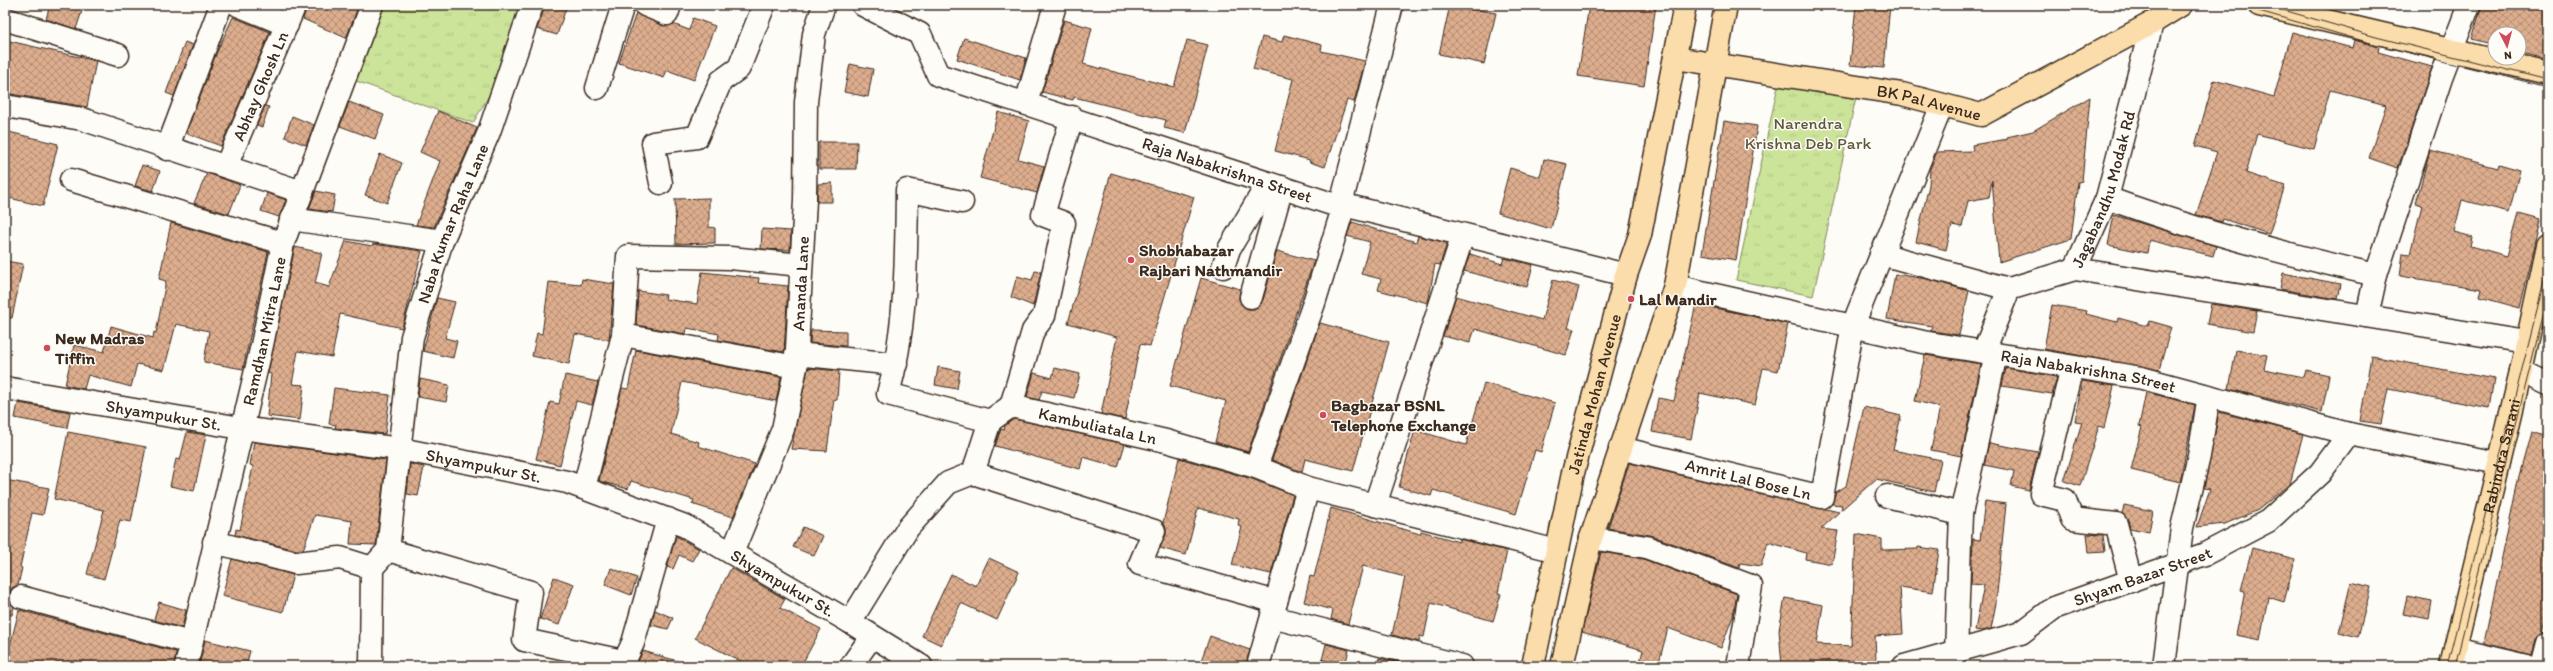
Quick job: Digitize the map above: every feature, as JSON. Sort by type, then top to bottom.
[{"type":"main road","name":"Jatinda Mohan Avenue","points":[[1532,666],[1573,473],[1626,276],[1640,235],[1685,5]]},
{"type":"main road","points":[[1562,666],[1591,538],[1675,286],[1726,5]]},
{"type":"main road","name":"BK Pal Avenue","points":[[1675,58],[1902,94],[1981,115],[2152,23],[2182,5]]},
{"type":"main road","points":[[2259,5],[2548,73]]},
{"type":"main road","name":"Rabindra Sarani","points":[[2453,657],[2521,371],[2548,245]]},
{"type":"street","points":[[167,149],[221,5]]},
{"type":"street","points":[[238,5],[287,25]]},
{"type":"street","name":"Abhay Ghosh Ln","points":[[226,166],[295,5]]},
{"type":"street","name":"Ramdhan Mitra Lane","points":[[186,666],[242,428],[283,243],[372,5]]},
{"type":"street","name":"Naba Kumar Raha Lane","points":[[388,550],[412,337],[442,241],[489,132],[532,5]]},
{"type":"street","points":[[598,88],[623,5]]},
{"type":"street","points":[[645,5],[667,14],[670,5]]},
{"type":"street","points":[[661,183],[653,144],[697,137],[721,81],[739,68],[764,5]]},
{"type":"street","name":"Ananda Lane","points":[[732,553],[783,429],[796,361],[805,200],[806,102],[814,34],[824,5]]},
{"type":"street","name":"Raja Nabakrishna Street","points":[[863,5],[920,34],[938,75],[1072,117],[1332,204],[1342,204],[1626,276]]},
{"type":"street","points":[[1026,103],[1055,5]]},
{"type":"street","points":[[1256,467],[1314,303],[1342,204],[1392,5]]},
{"type":"street","points":[[2367,316],[2376,275],[2452,50],[2469,5]]},
{"type":"street","points":[[5,19],[118,55]]},
{"type":"street","name":"Jagabandhu Modak Rd","points":[[2009,289],[2075,269],[2107,198],[2152,23]]},
{"type":"street","points":[[1853,325],[1942,104]]},
{"type":"street","points":[[5,106],[82,118],[167,149],[226,166],[302,192]]},
{"type":"street","points":[[973,473],[990,421],[1011,406],[1033,332],[1044,316],[1064,222],[1043,215],[1072,117]]},
{"type":"street","points":[[71,180],[283,243]]},
{"type":"street","points":[[1223,268],[1229,249],[1275,185]]},
{"type":"street","points":[[1251,297],[1275,185]]},
{"type":"street","points":[[962,202],[907,190],[905,307],[896,364],[888,394],[990,421]]},
{"type":"street","points":[[2107,198],[2170,222],[2301,258],[2376,275]]},
{"type":"street","points":[[291,219],[442,241]]},
{"type":"street","points":[[1375,505],[1464,234]]},
{"type":"street","points":[[1881,254],[2009,289],[1990,352],[1961,514],[1942,659]]},
{"type":"street","points":[[584,488],[623,335],[628,256],[730,258],[801,265]]},
{"type":"street","points":[[2075,269],[2526,342]]},
{"type":"street","name":"Raja Nabakrishna Street","points":[[1675,286],[1923,342],[2142,378],[2349,434],[2499,463]]},
{"type":"street","name":"Amrit Lal Bose Ln","points":[[1620,448],[1822,497],[1853,325]]},
{"type":"street","points":[[623,335],[796,361],[896,364]]},
{"type":"street","points":[[2072,367],[2041,494],[2065,500],[2072,519],[2116,524],[2131,580]]},
{"type":"street","points":[[2521,371],[2548,384]]},
{"type":"street","name":"Shyampukur St.","points":[[5,388],[242,428],[400,449],[567,482],[685,526],[850,622],[921,666]]},
{"type":"street","points":[[2164,666],[2182,528],[2199,456],[2209,396]]},
{"type":"street","name":"Kambuliatala Ln","points":[[1011,406],[1166,441],[1256,467],[1308,488],[1557,551]]},
{"type":"street","name":"Shyam Bazar Street","points":[[1904,666],[1942,659],[2021,633],[2054,608],[2205,554],[2268,521],[2320,473],[2349,434]]},
{"type":"street","points":[[850,622],[908,528],[948,483],[973,473],[1154,531],[1140,564],[1274,609],[1462,666]]},
{"type":"street","points":[[1258,666],[1308,488]]},
{"type":"street","points":[[1887,496],[1961,514]]},
{"type":"street","points":[[370,666],[372,568],[388,550],[531,592],[524,640],[622,664],[633,643],[668,519]]},
{"type":"street","points":[[1591,538],[1646,547],[1751,586],[1738,666]]},
{"type":"street","points":[[214,542],[296,563],[340,558],[372,568]]},
{"type":"street","points":[[21,597],[191,642]]},
{"type":"street","points":[[851,666],[872,636]]},
{"type":"street","points":[[2542,666],[2548,643]]},
{"type":"street","points":[[2453,657],[2527,666]]},
{"type":"green space","points":[[374,5],[525,5],[508,63],[473,123],[345,77]]},
{"type":"green space","name":"Narendra Krishna Deb Park","points":[[1779,81],[1856,97],[1813,296],[1736,280]]},
{"type":"building","points":[[50,5],[84,5],[76,29],[46,19]]},
{"type":"building","points":[[307,5],[359,5],[346,38],[303,19]]},
{"type":"building","points":[[546,5],[558,5],[566,8],[557,35],[537,29]]},
{"type":"building","points":[[1450,5],[1496,13],[1484,64],[1439,54]]},
{"type":"building","points":[[1589,5],[1656,5],[1644,86],[1578,76]]},
{"type":"building","points":[[1856,5],[1890,5],[1884,68],[1850,65]]},
{"type":"building","points":[[2482,5],[2548,5],[2548,60],[2527,54],[2527,26],[2487,26],[2487,43],[2472,39]]},
{"type":"building","points":[[636,13],[663,26],[673,24],[689,30],[693,18],[715,26],[694,80],[667,70],[664,78],[619,63]]},
{"type":"building","points":[[233,17],[270,32],[221,146],[186,133],[216,54]]},
{"type":"building","points":[[1064,20],[1092,28],[1083,64],[1174,87],[1187,40],[1208,45],[1185,133],[1164,128],[1166,120],[1074,97],[1073,100],[1042,92]]},
{"type":"building","points":[[2292,32],[2352,48],[2354,40],[2379,47],[2378,52],[2432,67],[2398,168],[2369,158],[2386,105],[2330,90],[2314,149],[2257,134],[2246,173],[2285,186],[2269,234],[2223,219],[2222,222],[2196,215],[2217,152],[2195,146],[2214,80],[2274,97]]},
{"type":"building","points":[[1284,35],[1322,45],[1321,51],[1365,61],[1354,102],[1347,100],[1325,167],[1309,162],[1310,160],[1275,151],[1293,79],[1253,69],[1262,37],[1282,42]]},
{"type":"building","points":[[964,38],[1026,58],[1020,80],[957,59]]},
{"type":"building","points":[[5,40],[96,61],[87,107],[5,93]]},
{"type":"building","points":[[185,42],[193,45],[174,96],[166,93]]},
{"type":"building","points":[[850,64],[873,69],[868,97],[844,92]]},
{"type":"building","points":[[2090,97],[2082,181],[2078,182],[2071,239],[1999,262],[1992,180],[1989,197],[1968,201],[1962,227],[1952,225],[1946,250],[1916,242],[1929,185],[1930,169],[1937,152],[1973,151],[1972,145],[2008,139],[2007,137],[2033,131]]},
{"type":"building","points":[[349,102],[384,115],[375,139],[340,126]]},
{"type":"building","points":[[265,106],[269,107],[262,127],[257,125]]},
{"type":"building","points":[[438,111],[477,128],[434,227],[416,225],[440,161],[420,152]]},
{"type":"building","points":[[998,112],[1029,121],[1018,159],[1044,166],[1037,193],[980,178]]},
{"type":"building","points":[[292,116],[314,125],[306,145],[285,137]]},
{"type":"building","points":[[1724,121],[1757,126],[1736,260],[1702,254]]},
{"type":"building","points":[[5,131],[58,144],[43,206],[5,197]]},
{"type":"building","points":[[819,142],[857,142],[856,169],[819,169]]},
{"type":"building","points":[[2430,150],[2498,168],[2499,164],[2520,170],[2509,212],[2462,200],[2454,232],[2473,237],[2471,246],[2507,256],[2519,213],[2541,219],[2520,308],[2480,297],[2482,289],[2400,276],[2403,253],[2410,254],[2422,205],[2416,203]]},
{"type":"building","points":[[380,154],[402,163],[387,203],[365,195]]},
{"type":"building","points":[[1544,159],[1567,164],[1551,229],[1498,213],[1510,168],[1540,177]]},
{"type":"building","points":[[142,165],[160,171],[153,191],[135,186]]},
{"type":"building","points":[[207,173],[240,185],[229,214],[194,203]]},
{"type":"building","name":"Shobhabazar Rajbari Nathmandir","points":[[1111,173],[1194,197],[1150,346],[1140,344],[1125,419],[1101,414],[1117,337],[1068,323]]},
{"type":"building","points":[[832,183],[832,202],[817,202],[818,184]]},
{"type":"building","points":[[316,191],[335,195],[332,212],[309,209]]},
{"type":"building","points":[[267,193],[286,200],[279,217],[261,211]]},
{"type":"building","points":[[709,198],[709,227],[715,228],[715,243],[676,244],[675,199]]},
{"type":"building","points":[[2114,215],[2216,246],[2213,256],[2149,240],[2147,253],[2108,245]]},
{"type":"building","points":[[1352,222],[1416,242],[1418,236],[1447,243],[1440,265],[1435,264],[1428,303],[1378,290],[1381,279],[1361,274],[1370,242],[1347,236]]},
{"type":"building","points":[[171,223],[268,252],[243,369],[204,362],[209,331],[176,324],[164,370],[137,364],[131,387],[88,375],[84,389],[65,385],[74,345],[104,352],[111,326],[153,338],[154,332],[156,333],[166,281],[159,279]]},
{"type":"building","points":[[762,229],[791,231],[790,250],[761,249]]},
{"type":"building","points":[[346,241],[372,246],[373,244],[422,251],[402,328],[340,314],[332,357],[298,351],[292,384],[304,385],[300,420],[267,416],[271,374],[268,373],[295,247],[322,253],[315,283],[329,287]]},
{"type":"building","points":[[1277,251],[1314,261],[1248,452],[1215,442],[1226,401],[1170,386],[1201,278],[1240,289],[1239,300],[1242,305],[1247,309],[1254,309],[1263,300]]},
{"type":"building","points":[[1470,254],[1502,264],[1504,258],[1533,265],[1527,287],[1464,271]]},
{"type":"building","points":[[5,261],[23,264],[12,318],[5,318]]},
{"type":"building","points":[[1035,271],[1041,272],[1033,306],[1011,297],[1017,276],[1032,280]]},
{"type":"building","points":[[702,272],[759,278],[758,283],[788,286],[784,352],[718,340],[719,334],[687,328],[686,334],[636,325],[638,291],[666,295],[665,299],[697,304]]},
{"type":"building","points":[[2283,273],[2340,284],[2337,299],[2280,289]]},
{"type":"building","points":[[1895,274],[1927,279],[1969,291],[1959,335],[1931,331],[1932,326],[1887,319]]},
{"type":"building","points":[[582,279],[614,284],[609,340],[575,334],[569,364],[532,356],[537,333],[542,334],[549,282],[581,285]]},
{"type":"building","points":[[1553,280],[1579,287],[1568,328],[1574,329],[1566,355],[1475,329],[1470,343],[1443,336],[1456,296],[1542,320]]},
{"type":"building","points":[[437,298],[455,302],[445,338],[457,341],[453,358],[423,351]]},
{"type":"building","points":[[1696,304],[1788,324],[1778,371],[1763,368],[1755,405],[1700,393],[1691,439],[1652,432],[1658,398],[1674,401]]},
{"type":"building","points":[[2211,304],[2257,311],[2253,332],[2207,324]]},
{"type":"building","points":[[2052,305],[2087,311],[2086,314],[2117,322],[2118,318],[2148,326],[2150,321],[2171,327],[2159,370],[2044,349]]},
{"type":"building","points":[[1320,323],[1389,342],[1353,471],[1305,459],[1302,472],[1272,460]]},
{"type":"building","points":[[811,330],[846,331],[846,346],[810,343]]},
{"type":"building","points":[[636,350],[781,377],[776,401],[682,382],[671,434],[699,442],[698,446],[755,464],[733,517],[692,504],[694,500],[631,481],[628,489],[599,481],[622,388],[628,389]]},
{"type":"building","points":[[2236,350],[2267,355],[2264,369],[2304,377],[2306,370],[2329,375],[2322,412],[2229,389]]},
{"type":"building","points":[[1925,355],[1981,364],[1961,456],[1931,450],[1940,407],[1915,401]]},
{"type":"building","points":[[2371,356],[2494,379],[2489,408],[2388,389],[2381,424],[2360,421]]},
{"type":"building","points":[[938,367],[960,371],[957,389],[935,385]]},
{"type":"building","points":[[808,368],[839,371],[837,400],[834,399],[827,451],[791,449]]},
{"type":"building","points":[[1055,368],[1080,374],[1074,398],[1042,391],[1039,400],[1027,397],[1034,373],[1052,378]]},
{"type":"building","points":[[2006,368],[2057,377],[2052,394],[2002,386]]},
{"type":"building","points":[[565,375],[598,382],[592,405],[576,401],[560,465],[536,459],[550,402],[559,404]]},
{"type":"building","points":[[420,379],[449,385],[446,402],[418,397]]},
{"type":"building","points":[[2082,381],[2114,386],[2104,428],[2099,426],[2080,486],[2064,481],[2082,422],[2075,421]]},
{"type":"building","points":[[1484,383],[1555,403],[1541,452],[1535,450],[1516,514],[1433,490],[1431,496],[1399,487],[1415,430],[1466,445]]},
{"type":"building","points":[[334,388],[390,395],[385,434],[335,428],[336,425],[329,424]]},
{"type":"building","points":[[2146,392],[2195,405],[2180,482],[2131,470],[2142,427],[2139,426]]},
{"type":"building","points":[[18,403],[70,412],[67,428],[15,418]]},
{"type":"building","points":[[1864,407],[1901,416],[1893,450],[1941,460],[1934,492],[1876,479],[1841,510],[1842,505],[1832,504],[1836,492],[1846,486]]},
{"type":"building","points":[[2219,412],[2303,434],[2290,484],[2258,510],[2225,524],[2197,527],[2210,489],[2204,488]]},
{"type":"building","points":[[1014,419],[1125,444],[1118,467],[1083,457],[1080,469],[995,446],[1001,429],[1004,430],[1005,425]]},
{"type":"building","points":[[68,432],[146,447],[131,522],[120,520],[104,579],[87,574],[104,510],[54,499]]},
{"type":"building","points":[[187,432],[206,435],[194,491],[170,486],[176,459],[180,460]]},
{"type":"building","points":[[2531,432],[2548,437],[2548,610],[2543,632],[2536,639],[2532,655],[2484,643],[2519,476]]},
{"type":"building","points":[[254,442],[386,460],[376,545],[350,544],[352,521],[315,515],[303,550],[297,550],[235,535],[236,529],[240,530],[253,466],[250,465]]},
{"type":"building","points":[[1989,443],[2038,452],[2029,490],[2011,486],[2014,471],[1984,465]]},
{"type":"building","points":[[1179,458],[1252,479],[1293,495],[1271,574],[1232,565],[1242,527],[1238,526],[1239,519],[1198,508],[1186,555],[1160,548],[1166,535],[1166,529],[1163,523]]},
{"type":"building","points":[[1629,463],[1839,512],[1821,529],[1838,531],[1832,564],[1805,559],[1806,553],[1768,542],[1761,566],[1740,563],[1739,568],[1650,535],[1608,528]]},
{"type":"building","points":[[410,464],[424,467],[418,496],[407,494]]},
{"type":"building","points":[[5,480],[49,488],[43,515],[32,513],[20,567],[22,568],[18,585],[12,588],[9,594],[9,601],[14,607],[12,615],[5,615]]},
{"type":"building","points":[[1985,501],[2006,504],[1996,603],[1991,629],[1982,631],[1975,630],[1984,585],[1971,584],[1973,539],[1980,540]]},
{"type":"building","points":[[2124,505],[2153,511],[2149,532],[2130,528],[2128,520],[2122,514]]},
{"type":"building","points":[[1331,508],[1420,534],[1421,531],[1459,542],[1459,539],[1507,551],[1498,593],[1501,594],[1493,621],[1431,603],[1424,637],[1420,636],[1419,642],[1392,635],[1405,577],[1363,566],[1348,624],[1331,619],[1333,610],[1304,602],[1310,576],[1314,577]]},
{"type":"building","points":[[803,527],[823,536],[814,556],[793,547]]},
{"type":"building","points":[[1856,534],[1882,539],[1882,550],[1918,549],[1918,547],[1939,550],[1933,592],[1900,587],[1903,634],[1875,636],[1876,662],[1828,663],[1828,666],[1782,666],[1779,630],[1785,598],[1823,605],[1817,644],[1851,646]]},
{"type":"building","points":[[2087,534],[2103,535],[2105,551],[2089,552]]},
{"type":"building","points":[[676,536],[699,549],[692,561],[679,555],[673,569],[667,567]]},
{"type":"building","points":[[2252,548],[2295,559],[2284,602],[2268,597],[2260,640],[2236,635],[2245,591],[2241,590]]},
{"type":"building","points":[[1601,552],[1643,559],[1737,594],[1733,616],[1721,648],[1668,628],[1658,666],[1639,666],[1643,650],[1582,632]]},
{"type":"building","points":[[989,558],[1019,572],[997,620],[961,603],[941,645],[922,636],[951,574],[976,586]]},
{"type":"building","points":[[232,559],[293,575],[283,612],[222,596]]},
{"type":"building","points":[[611,568],[637,578],[631,595],[605,585]]},
{"type":"building","points":[[731,568],[785,599],[780,608],[821,629],[801,666],[750,666],[695,638]]},
{"type":"building","points":[[554,577],[574,584],[559,625],[540,619]]},
{"type":"building","points":[[2351,582],[2371,587],[2358,637],[2339,632]]},
{"type":"building","points":[[2407,596],[2432,601],[2429,619],[2403,614]]},
{"type":"building","points":[[159,602],[186,610],[182,628],[154,620]]},
{"type":"building","points":[[19,610],[176,652],[174,666],[5,666],[5,641],[11,642]]},
{"type":"building","points":[[655,610],[673,618],[668,629],[651,625]]},
{"type":"building","points":[[1210,636],[1250,650],[1245,666],[1199,666]]},
{"type":"building","points":[[205,640],[250,651],[246,666],[199,666]]},
{"type":"building","points":[[1326,644],[1349,650],[1345,665],[1322,660]]},
{"type":"building","points":[[643,651],[681,662],[680,666],[636,666]]},
{"type":"building","points":[[1379,658],[1412,666],[1377,666]]},
{"type":"tram line","points":[[2238,5],[2374,44],[2548,87]]},
{"type":"tram line","points":[[2266,5],[2376,37],[2548,80]]},
{"type":"tram line","points":[[2447,666],[2548,266]]},
{"type":"tram line","points":[[2455,666],[2548,296]]},
{"type":"place","name":"Shobhabazar Rajbari Nathmandir","points":[[1131,260]]},
{"type":"place","name":"Lal Mandir","points":[[1631,299]]},
{"type":"place","name":"New Madras Tiffin","points":[[47,348]]},
{"type":"place","name":"Bagbazar BSNL Telephone Exchange","points":[[1323,415]]}]
